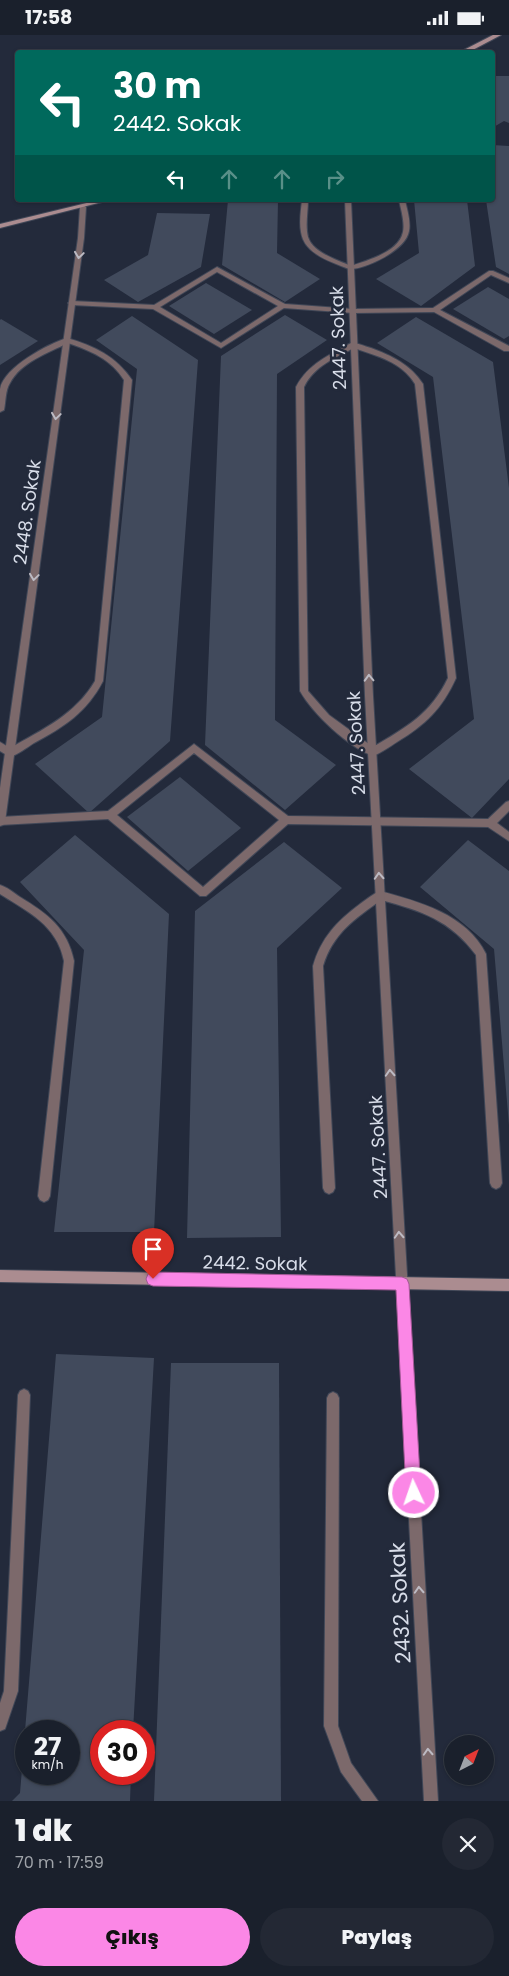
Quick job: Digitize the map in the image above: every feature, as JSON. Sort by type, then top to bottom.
[{"type":"street","points":[[467,50],[498,35]]},
{"type":"street","points":[[0,226],[100,202]]},
{"type":"street","points":[[305,202],[305,237],[308,243],[320,253],[351,268],[386,254],[402,241],[406,230],[402,202]]},
{"type":"street","name":"2447. Sokak","points":[[348,202],[372,752],[402,1284]]},
{"type":"street","name":"2448. Sokak","points":[[0,821],[82,238],[83,207]]},
{"type":"street","points":[[155,307],[218,269],[283,307],[353,311],[436,311],[509,348]]},
{"type":"street","points":[[436,311],[491,272],[509,281]]},
{"type":"street","points":[[72,303],[155,307],[221,346],[283,307]]},
{"type":"street","points":[[0,410],[4,389],[12,376],[23,366],[67,340],[97,350],[107,356],[123,371],[128,380],[99,681],[91,697],[77,712],[10,753],[0,745]]},
{"type":"street","points":[[354,345],[404,366],[416,377],[419,384],[452,678],[439,704],[428,716],[372,752],[328,721],[313,706],[304,691],[300,387],[306,374],[313,368],[354,345]]},
{"type":"street","points":[[0,821],[110,815],[194,748],[286,820],[490,823],[509,837]]},
{"type":"street","points":[[490,823],[509,805]]},
{"type":"street","points":[[110,815],[203,893],[286,820]]},
{"type":"street","points":[[0,889],[58,931],[68,952],[69,961],[44,1196]]},
{"type":"street","points":[[329,1188],[318,966],[326,942],[335,930],[380,895],[426,908],[445,917],[462,930],[481,954],[496,1183]]},
{"type":"street","name":"2442. Sokak","points":[[0,1276],[509,1285]]},
{"type":"street","name":"2432. Sokak","points":[[402,1284],[431,1801]]},
{"type":"street","points":[[0,1724],[11,1691],[24,1395]]},
{"type":"street","points":[[333,1398],[331,1726],[346,1767],[371,1801]]},
{"type":"building","points":[[495,76],[509,76],[509,123],[504,121],[495,126]]},
{"type":"building","points":[[495,145],[509,146],[509,274],[496,267],[486,202],[495,202]]},
{"type":"building","points":[[228,202],[278,202],[277,253],[320,279],[285,302],[222,265]]},
{"type":"building","points":[[414,202],[467,202],[475,266],[421,306],[376,279],[419,253]]},
{"type":"building","points":[[157,213],[210,214],[201,267],[138,302],[104,280],[148,255]]},
{"type":"building","points":[[206,283],[252,310],[214,334],[169,306]]},
{"type":"building","points":[[488,287],[509,299],[509,336],[504,339],[453,309]]},
{"type":"building","points":[[285,315],[327,340],[277,374],[275,720],[336,765],[285,810],[205,745],[221,356]]},
{"type":"building","points":[[132,316],[198,360],[170,741],[89,813],[35,764],[102,717],[137,369],[96,340]]},
{"type":"building","points":[[416,317],[493,362],[509,488],[509,779],[472,818],[409,769],[474,719],[433,377],[377,343]]},
{"type":"building","points":[[0,320],[38,341],[0,365]]},
{"type":"building","points":[[180,777],[241,828],[188,871],[127,817]]},
{"type":"building","points":[[75,835],[169,914],[154,1232],[54,1232],[84,950],[20,882]]},
{"type":"building","points":[[468,840],[509,871],[509,1125],[494,949],[420,887]]},
{"type":"building","points":[[284,842],[342,888],[277,948],[281,1237],[187,1238],[195,911]]},
{"type":"building","points":[[56,1354],[154,1358],[134,1720],[90,1720],[90,1785],[131,1785],[130,1801],[12,1801],[20,1793],[21,1785],[80,1785],[80,1720],[26,1720]]},
{"type":"building","points":[[171,1363],[279,1363],[281,1801],[154,1801]]},
{"type":"route","points":[[153,1279],[402,1284],[414,1493]]}]
